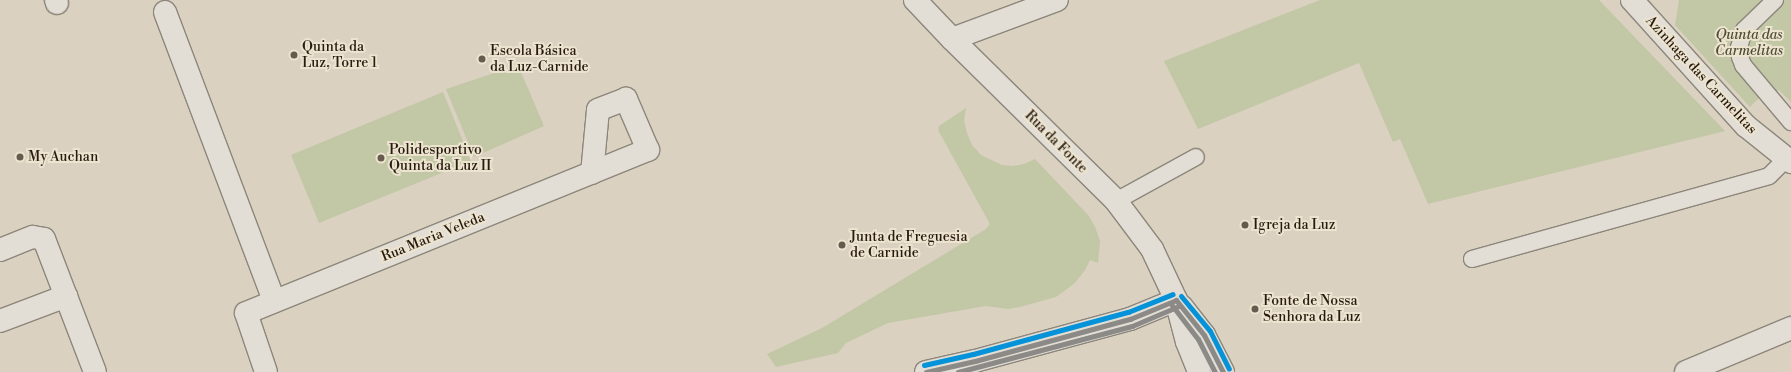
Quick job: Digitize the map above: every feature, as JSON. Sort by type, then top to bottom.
[{"type":"street","name":"Rua da Fonte","points":[[916,0],[952,39],[1116,202],[1152,249],[1176,300],[1187,342],[1199,372]]},
{"type":"street","points":[[952,39],[1057,0]]},
{"type":"street","name":"Azinhaga das Carmelitas","points":[[1642,3],[1746,126],[1789,161]]},
{"type":"street","points":[[165,12],[274,301]]},
{"type":"street","name":"Rua Maria Veleda","points":[[266,372],[246,313],[592,173]]},
{"type":"street","points":[[0,250],[33,237],[44,239],[95,372]]},
{"type":"street","points":[[0,321],[66,296]]},
{"type":"street","name":"Rua da Fonte","points":[[1176,300],[1204,336],[1223,372]]},
{"type":"street","points":[[926,372],[975,361],[1130,319],[1176,300]]},
{"type":"street","points":[[1686,372],[1791,328]]},
{"type":"lane","points":[[1775,0],[1744,30],[1739,48],[1740,57],[1743,65],[1791,122]]},
{"type":"lane","points":[[1116,202],[1196,157]]},
{"type":"lane","points":[[1472,258],[1770,176],[1789,161]]},
{"type":"green space","points":[[1320,0],[1599,0],[1725,131],[1428,204],[1400,139],[1393,142],[1359,63],[1198,129],[1164,61]]},
{"type":"green space","name":"Quinta das Carmelitas","points":[[1679,0],[1791,0],[1791,102],[1779,90],[1761,100],[1759,98],[1750,107],[1675,25]]},
{"type":"green space","name":"Polidesportivo Quinta da Luz II","points":[[518,65],[544,126],[474,157],[446,89]]},
{"type":"green space","name":"Polidesportivo Quinta da Luz II","points":[[443,92],[471,161],[319,223],[291,155]]},
{"type":"green space","points":[[966,108],[964,121],[967,133],[972,145],[981,155],[1002,165],[1013,166],[1024,164],[1035,159],[1089,216],[1100,241],[1098,263],[1090,260],[1085,270],[1075,283],[1056,297],[1008,309],[986,306],[888,323],[846,343],[838,353],[776,367],[767,354],[822,328],[986,229],[990,224],[938,130],[939,126]]},
{"type":"transit line","points":[[924,365],[973,354],[1128,312],[1173,294]]},
{"type":"transit line","points":[[1181,296],[1210,331],[1229,369]]},
{"type":"transit line","points":[[1176,300],[1204,335],[1223,372]]},
{"type":"transit line","points":[[926,372],[975,361],[1130,319],[1176,300]]},
{"type":"transit line","points":[[1171,304],[1198,339],[1215,372]]},
{"type":"transit line","points":[[958,372],[1132,326],[1179,306]]},
{"type":"place","name":"Quinta da Luz, Torre 1","points":[[294,55]]},
{"type":"place","name":"Escola Básica da Luz-Carnide","points":[[482,59]]},
{"type":"place","name":"My Auchan","points":[[20,157]]},
{"type":"place","name":"Polidesportivo Quinta da Luz II","points":[[381,158]]},
{"type":"place","name":"Igreja da Luz","points":[[1245,225]]},
{"type":"place","name":"Junta de Freguesia de Carnide","points":[[842,245]]},
{"type":"place","name":"Fonte de Nossa Senhora da Luz","points":[[1255,309]]}]
